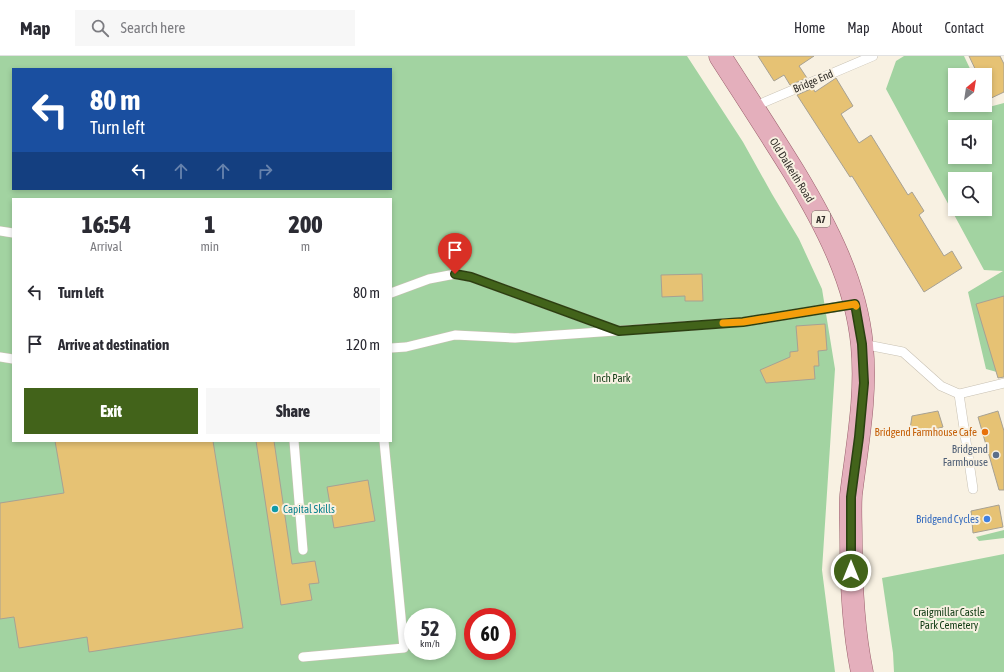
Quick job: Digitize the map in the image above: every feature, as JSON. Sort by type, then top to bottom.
[{"type":"main road","name":"Old Dalkeith Road","points":[[720,56],[753,106],[816,208],[841,259],[855,304],[862,344],[864,383],[851,497],[851,571],[858,653],[862,672]]},
{"type":"lane","name":"Bridge End","points":[[753,106],[873,56]]},
{"type":"lane","points":[[0,231],[12,233]]},
{"type":"lane","points":[[392,292],[429,280],[455,274],[471,277],[619,331]]},
{"type":"lane","points":[[392,348],[406,347],[454,335],[515,338],[743,322],[855,304]]},
{"type":"lane","points":[[862,344],[903,352],[941,386],[959,394],[1004,383]]},
{"type":"lane","points":[[0,357],[12,359]]},
{"type":"lane","points":[[959,394],[973,489]]},
{"type":"lane","points":[[294,442],[303,550]]},
{"type":"lane","points":[[303,657],[404,648],[384,442]]},
{"type":"green space","name":"Inch Park","points":[[0,56],[687,56],[743,142],[799,239],[822,289],[835,369],[822,570],[835,672],[0,672]]},
{"type":"green space","points":[[904,56],[964,56],[970,68],[948,68],[948,112],[992,112],[992,106],[1004,103],[1004,374],[986,369],[968,292],[1003,271],[984,270],[955,216],[992,216],[992,172],[948,172],[948,204],[886,89],[896,61]]},
{"type":"green space","points":[[1004,530],[1004,538],[979,541],[976,537]]},
{"type":"green space","name":"Craigmillar Castle Park Cemetery","points":[[1004,554],[1004,672],[894,672],[893,653],[882,578]]},
{"type":"building","points":[[758,56],[814,56],[799,66],[807,78],[790,85],[784,75],[774,81]]},
{"type":"building","points":[[969,56],[1000,56],[1004,64],[1004,92],[992,98],[992,68],[975,68]]},
{"type":"building","points":[[836,78],[853,106],[841,114],[859,143],[871,135],[908,195],[912,192],[924,211],[919,215],[944,256],[952,251],[962,268],[924,292],[852,176],[850,177],[797,95],[813,88],[815,92]]},
{"type":"building","points":[[702,274],[703,301],[685,301],[685,296],[662,297],[661,275]]},
{"type":"building","points":[[1004,296],[1004,377],[998,378],[976,304]]},
{"type":"building","points":[[825,324],[827,350],[818,351],[819,366],[814,366],[815,379],[766,383],[760,370],[790,357],[790,352],[798,351],[796,326]]},
{"type":"building","points":[[938,411],[943,427],[909,436],[912,416]]},
{"type":"building","name":"Bridgend Farmhouse","points":[[998,411],[1004,431],[1004,490],[999,490],[978,417]]},
{"type":"building","points":[[55,442],[213,442],[243,628],[89,652],[87,637],[19,648],[14,617],[0,619],[0,503],[64,493]]},
{"type":"building","name":"Capital Skills","points":[[256,442],[274,442],[292,564],[315,561],[319,583],[309,584],[312,600],[281,605]]},
{"type":"building","points":[[368,480],[375,521],[334,528],[327,487]]},
{"type":"building","points":[[999,505],[1003,527],[973,533],[971,511]]},
{"type":"slow traffic","points":[[723,323],[743,322],[855,304],[856,306]]},
{"type":"place","name":"Bridgend Farmhouse Cafe","points":[[985,432]]},
{"type":"place","name":"Bridgend Farmhouse","points":[[996,455]]},
{"type":"place","name":"Capital Skills","points":[[275,509]]},
{"type":"place","name":"Bridgend Cycles","points":[[987,519]]},
{"type":"route","points":[[455,274],[471,277],[619,331],[743,322],[855,304],[862,344],[864,383],[851,497],[851,571]]}]
